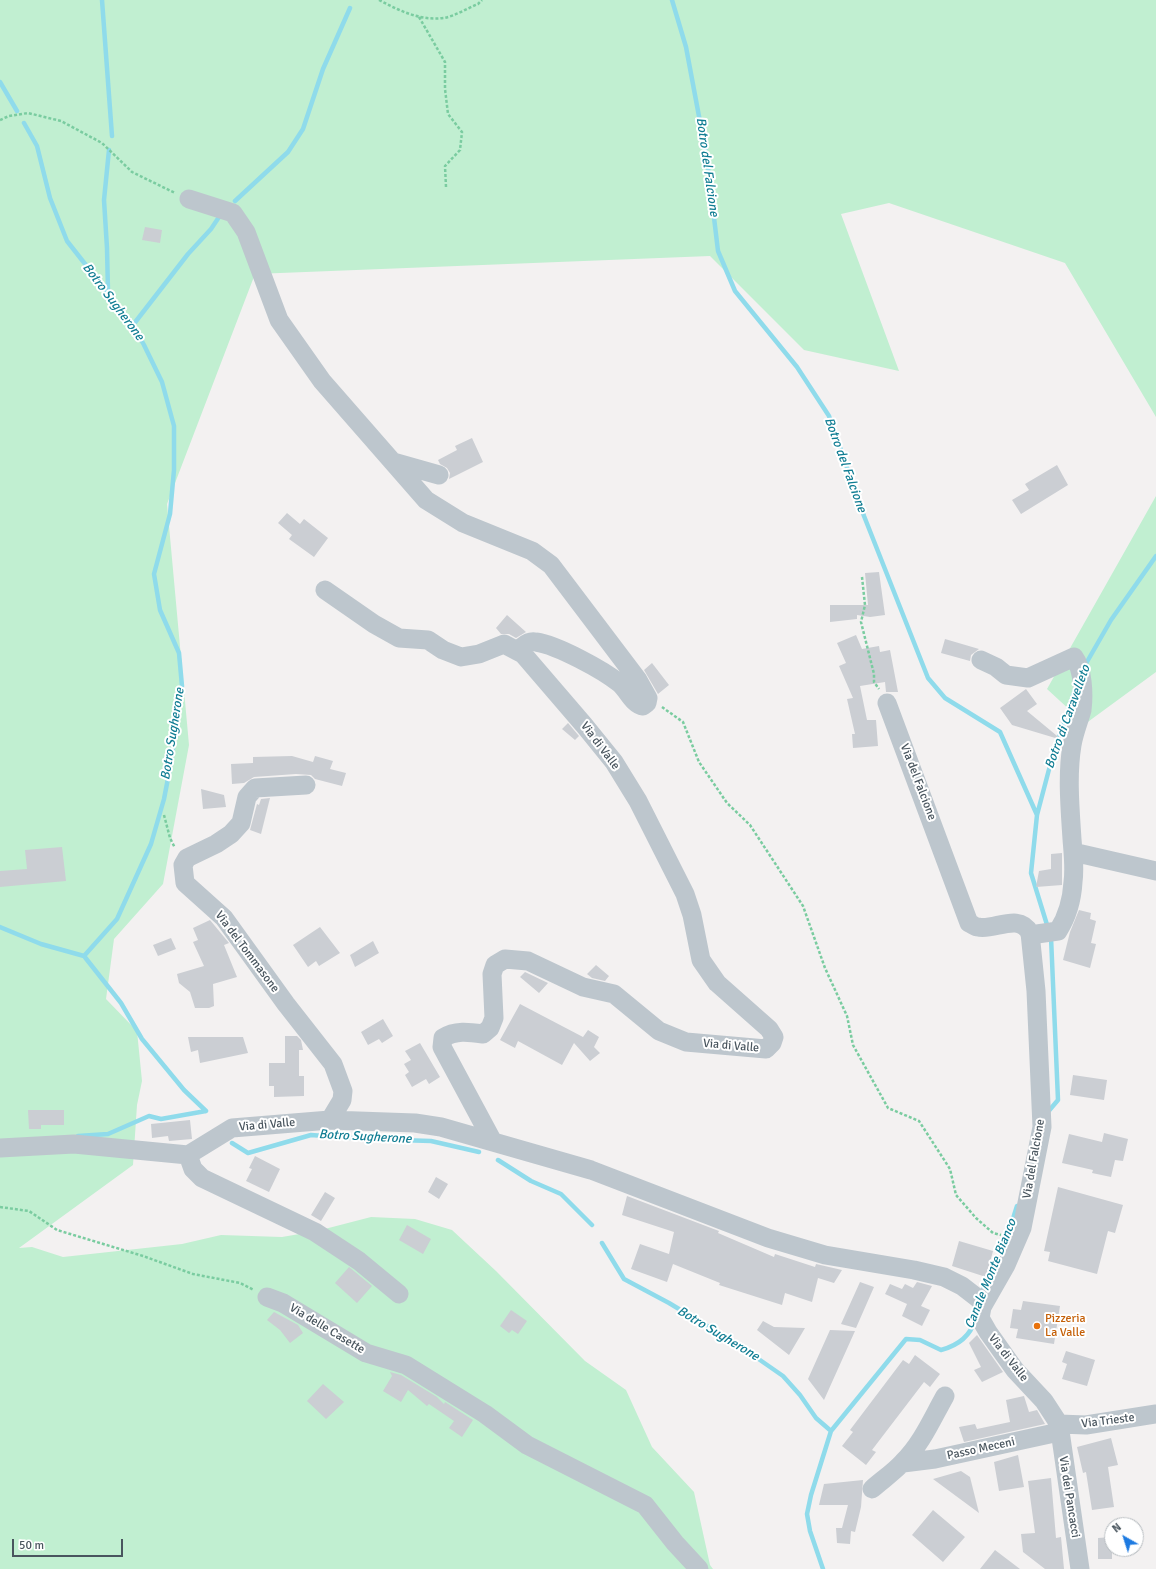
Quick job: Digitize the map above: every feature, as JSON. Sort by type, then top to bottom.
[{"type":"street","points":[[189,199],[233,213],[246,232],[279,320],[322,381],[426,500],[463,523],[532,551],[551,565],[638,680],[648,698],[647,703],[640,706],[621,685],[611,677],[549,646],[536,642],[528,642],[522,646],[523,654]]},
{"type":"street","points":[[393,462],[440,475]]},
{"type":"street","name":"Via di Valle","points":[[325,590],[374,624],[399,638],[428,640],[443,650],[461,657],[479,654],[504,644],[523,654],[614,762],[638,801],[685,894],[692,915],[701,960],[717,983],[759,1019],[769,1029],[774,1037],[772,1043],[766,1049],[686,1042],[659,1031],[614,994],[582,987],[528,961],[506,959],[495,965],[492,974],[494,1018],[490,1028],[483,1034],[465,1032],[449,1034],[442,1038],[442,1047],[492,1140]]},
{"type":"street","points":[[981,660],[996,667],[1006,675],[1019,678],[1028,678],[1074,656],[1078,662],[1082,689],[1082,709],[1072,751],[1070,778],[1074,881],[1064,921],[1058,930],[1034,934]]},
{"type":"street","name":"Via del Falcione","points":[[887,703],[969,923],[977,927],[1019,923],[1034,934],[1042,1127],[1034,1172],[1019,1236],[1006,1265],[978,1298]]},
{"type":"street","points":[[183,865],[187,858],[216,844],[241,823],[247,797],[255,788],[306,785]]},
{"type":"street","points":[[1073,852],[1156,871]]},
{"type":"street","name":"Via del Tommasone","points":[[183,865],[185,883],[224,918],[286,1004],[333,1064],[343,1091],[340,1105],[330,1120]]},
{"type":"street","name":"Via di Valle","points":[[188,1155],[232,1128],[330,1120],[415,1123],[441,1127],[492,1140],[591,1170],[768,1238],[825,1255],[931,1274],[954,1282],[978,1298],[982,1323],[1015,1370],[1044,1401],[1059,1428]]},
{"type":"street","points":[[0,1148],[74,1144],[188,1155],[193,1169],[202,1178],[315,1232],[359,1261],[399,1294]]},
{"type":"street","name":"Via delle Casette","points":[[267,1297],[284,1303],[366,1353],[406,1365],[485,1414],[528,1445],[645,1506],[675,1543],[699,1569]]},
{"type":"street","points":[[872,1489],[903,1463],[924,1436],[945,1396]]},
{"type":"street","name":"Via Trieste","points":[[1059,1428],[1156,1414]]},
{"type":"street","name":"Passo Meceni","points":[[903,1463],[936,1459],[1059,1428]]},
{"type":"street","name":"Via dei Pancacci","points":[[1059,1428],[1080,1569]]},
{"type":"path","points":[[379,0],[400,11],[420,17],[444,18],[478,4],[482,0]]},
{"type":"path","points":[[420,17],[445,62],[445,89],[448,114],[462,132],[460,150],[445,166],[446,187]]},
{"type":"path","points":[[0,120],[9,116],[28,113],[61,121],[102,143],[132,172],[189,199]]},
{"type":"path","points":[[862,577],[865,605],[862,622],[874,674],[874,682],[887,703]]},
{"type":"path","points":[[648,698],[683,722],[699,762],[727,802],[750,825],[803,906],[825,968],[847,1016],[853,1045],[888,1108],[919,1121],[950,1169],[956,1195],[992,1234],[1005,1236]]},
{"type":"path","points":[[164,814],[170,838],[183,865]]},
{"type":"path","points":[[0,1207],[29,1211],[57,1230],[143,1256],[193,1274],[240,1283],[267,1297]]},
{"type":"green space","points":[[0,0],[1156,0],[1156,417],[1065,263],[889,203],[841,214],[899,371],[804,350],[710,256],[255,274],[167,504],[189,745],[163,884],[114,939],[106,999],[137,1031],[142,1081],[137,1105],[133,1165],[19,1248],[32,1247],[63,1257],[182,1244],[221,1235],[282,1237],[317,1231],[371,1217],[415,1219],[452,1230],[496,1271],[585,1361],[626,1390],[652,1447],[694,1492],[710,1565],[713,1569],[0,1569]]},
{"type":"green space","points":[[1156,496],[1156,672],[1085,724],[1047,689]]},
{"type":"building","points":[[145,227],[162,230],[160,243],[142,240]]},
{"type":"building","points":[[472,438],[483,462],[449,479],[450,473],[447,468],[440,464],[438,460],[457,450],[455,446]]},
{"type":"building","points":[[1057,465],[1068,485],[1021,514],[1012,500],[1029,490],[1025,484]]},
{"type":"building","points":[[287,513],[300,524],[304,519],[328,538],[314,557],[289,539],[292,535],[278,523]]},
{"type":"building","points":[[879,572],[885,615],[870,617],[857,615],[857,619],[830,622],[830,605],[868,605],[865,573]]},
{"type":"building","points":[[507,615],[526,632],[516,638],[509,634],[501,634],[496,628]]},
{"type":"building","points":[[856,635],[862,649],[879,646],[880,652],[890,650],[898,692],[886,692],[885,682],[860,686],[867,720],[876,720],[878,746],[853,748],[852,734],[855,734],[847,699],[853,698],[839,666],[846,663],[837,643]]},
{"type":"building","points":[[945,639],[979,649],[971,655],[970,661],[941,653]]},
{"type":"building","points":[[652,663],[669,685],[658,694],[644,670]]},
{"type":"building","points":[[1026,689],[1037,704],[1027,711],[1062,740],[1012,725],[1000,708]]},
{"type":"building","points":[[568,723],[579,736],[575,740],[562,729]]},
{"type":"building","points":[[292,756],[313,762],[315,756],[333,761],[330,769],[346,773],[342,786],[315,779],[311,775],[296,774],[254,777],[244,783],[232,784],[231,764],[253,763],[253,757]]},
{"type":"building","points":[[201,789],[224,795],[226,807],[203,809]]},
{"type":"building","points":[[270,798],[261,834],[250,830],[257,804],[259,805],[261,799]]},
{"type":"building","points":[[62,847],[66,881],[0,887],[0,871],[27,869],[25,850]]},
{"type":"building","points":[[1062,853],[1062,885],[1036,887],[1039,871],[1051,869],[1051,854]]},
{"type":"building","points":[[1079,910],[1091,913],[1090,919],[1096,921],[1091,943],[1096,944],[1090,968],[1063,960],[1070,932]]},
{"type":"building","points":[[210,920],[229,943],[224,945],[237,977],[213,984],[214,1006],[209,1008],[195,1008],[190,992],[179,983],[177,974],[204,966],[193,942],[198,940],[193,928]]},
{"type":"building","points":[[320,927],[340,953],[319,966],[316,961],[308,967],[293,945]]},
{"type":"building","points":[[171,938],[176,949],[158,956],[153,945]]},
{"type":"building","points":[[373,941],[379,953],[355,967],[350,955]]},
{"type":"building","points":[[596,965],[609,976],[605,981],[592,978],[587,974]]},
{"type":"building","points":[[525,972],[548,983],[539,993],[520,977]]},
{"type":"building","points":[[520,1004],[583,1037],[588,1030],[599,1037],[594,1047],[600,1053],[590,1061],[574,1043],[562,1065],[518,1041],[515,1048],[500,1040]]},
{"type":"building","points":[[383,1019],[393,1036],[382,1043],[379,1039],[368,1045],[361,1032]]},
{"type":"building","points":[[285,1036],[297,1036],[301,1040],[303,1050],[299,1050],[299,1076],[304,1076],[304,1096],[274,1097],[274,1086],[269,1086],[269,1063],[285,1063]]},
{"type":"building","points":[[188,1037],[243,1037],[248,1053],[200,1063],[198,1050],[191,1052]]},
{"type":"building","points":[[420,1043],[440,1077],[429,1084],[426,1079],[412,1087],[405,1075],[409,1072],[404,1064],[411,1060],[405,1051]]},
{"type":"building","points":[[1073,1075],[1107,1080],[1104,1100],[1070,1095]]},
{"type":"building","points":[[28,1110],[64,1110],[64,1125],[41,1125],[41,1129],[29,1129]]},
{"type":"building","points":[[190,1120],[192,1139],[169,1141],[168,1136],[152,1138],[151,1124]]},
{"type":"building","points":[[1104,1133],[1128,1139],[1123,1161],[1115,1160],[1111,1177],[1092,1173],[1093,1170],[1062,1163],[1069,1134],[1102,1142]]},
{"type":"building","points":[[255,1156],[280,1169],[269,1192],[246,1181],[252,1169],[249,1168]]},
{"type":"building","points":[[436,1177],[448,1184],[439,1199],[428,1192]]},
{"type":"building","points":[[1058,1187],[1123,1205],[1115,1233],[1108,1231],[1097,1274],[1048,1261],[1050,1252],[1044,1251]]},
{"type":"building","points":[[325,1192],[335,1198],[321,1221],[311,1215]]},
{"type":"building","points":[[627,1196],[719,1231],[718,1233],[774,1257],[775,1254],[815,1267],[816,1264],[842,1270],[834,1283],[818,1278],[812,1302],[785,1293],[782,1305],[719,1285],[720,1283],[673,1264],[667,1282],[631,1269],[640,1244],[669,1254],[674,1232],[622,1215]]},
{"type":"building","points":[[407,1225],[431,1239],[423,1254],[399,1240]]},
{"type":"building","points":[[959,1241],[993,1251],[986,1277],[952,1266]]},
{"type":"building","points":[[349,1267],[372,1286],[357,1303],[335,1283]]},
{"type":"building","points":[[860,1282],[874,1287],[856,1328],[841,1324]]},
{"type":"building","points":[[917,1282],[932,1286],[921,1306],[930,1310],[922,1326],[902,1316],[907,1304],[885,1294],[890,1284],[902,1289],[905,1284],[913,1288]]},
{"type":"building","points":[[1023,1301],[1060,1306],[1054,1344],[1016,1338],[1018,1329],[1010,1328],[1013,1309],[1021,1310]]},
{"type":"building","points":[[511,1310],[527,1321],[518,1334],[512,1330],[509,1333],[500,1326]]},
{"type":"building","points":[[274,1312],[298,1325],[303,1333],[290,1343],[280,1330],[267,1320]]},
{"type":"building","points":[[763,1321],[774,1327],[805,1328],[789,1355],[757,1330]]},
{"type":"building","points":[[830,1330],[855,1331],[824,1400],[808,1379]]},
{"type":"building","points":[[977,1335],[1003,1372],[982,1382],[974,1370],[981,1367],[969,1343]]},
{"type":"building","points":[[1066,1351],[1095,1360],[1087,1386],[1062,1379],[1067,1364],[1062,1362]]},
{"type":"building","points":[[915,1355],[940,1374],[930,1387],[924,1382],[872,1450],[876,1452],[866,1465],[842,1446],[853,1432],[850,1430],[903,1360],[909,1364]]},
{"type":"building","points":[[390,1372],[401,1375],[437,1397],[444,1404],[445,1402],[473,1420],[462,1437],[449,1428],[454,1421],[429,1404],[427,1406],[408,1390],[401,1402],[383,1391],[392,1376]]},
{"type":"building","points":[[323,1384],[344,1402],[326,1419],[307,1401]]},
{"type":"building","points":[[1024,1396],[1029,1412],[1037,1410],[1045,1424],[964,1442],[959,1427],[975,1424],[977,1429],[1010,1422],[1006,1400]]},
{"type":"building","points":[[1111,1438],[1118,1465],[1108,1467],[1114,1507],[1092,1510],[1086,1472],[1083,1473],[1077,1447]]},
{"type":"building","points":[[1018,1455],[1024,1487],[999,1491],[994,1462]]},
{"type":"building","points":[[961,1471],[970,1477],[979,1513],[933,1479]]},
{"type":"building","points":[[1051,1478],[1056,1538],[1061,1537],[1064,1569],[1045,1569],[1023,1552],[1021,1534],[1035,1533],[1028,1481]]},
{"type":"building","points":[[863,1480],[861,1507],[855,1532],[851,1531],[850,1544],[837,1543],[836,1528],[842,1528],[848,1505],[819,1505],[824,1484]]},
{"type":"building","points":[[933,1510],[965,1537],[943,1562],[912,1535]]},
{"type":"building","points":[[1098,1538],[1104,1538],[1104,1557],[1112,1557],[1112,1559],[1098,1559]]},
{"type":"building","points":[[995,1550],[1020,1569],[980,1569]]},
{"type":"waterway","points":[[102,0],[112,136]]},
{"type":"waterway","name":"Botro del Falcione","points":[[672,0],[686,47],[707,159],[718,251],[735,291],[797,367],[829,416],[864,516],[928,678],[945,698],[1000,732],[1037,815]]},
{"type":"waterway","points":[[235,201],[288,152],[303,129],[323,69],[350,8]]},
{"type":"waterway","name":"Botro Sugherone","points":[[0,82],[17,111]]},
{"type":"waterway","name":"Botro Sugherone","points":[[24,123],[37,146],[50,198],[67,241],[133,325],[162,382],[174,426],[174,470],[170,514],[154,574],[160,610],[179,653],[182,686],[170,768],[164,799],[151,844],[117,919],[84,956]]},
{"type":"waterway","points":[[108,292],[104,200],[109,150]]},
{"type":"waterway","points":[[133,325],[188,254],[211,229],[221,214]]},
{"type":"waterway","name":"Botro di Caravelleto","points":[[1084,667],[1111,620],[1156,556]]},
{"type":"waterway","name":"Botro di Caravelleto","points":[[1048,928],[1031,873],[1037,815],[1052,758],[1075,690]]},
{"type":"waterway","points":[[0,927],[41,944],[84,956]]},
{"type":"waterway","name":"Canale Monte Bianco","points":[[1047,1113],[1058,1100],[1051,937]]},
{"type":"waterway","name":"Botro Sugherone","points":[[84,956],[121,1003],[142,1039],[184,1090],[206,1111]]},
{"type":"waterway","points":[[78,1136],[108,1134],[149,1116],[161,1119],[206,1111]]},
{"type":"waterway","name":"Botro Sugherone","points":[[232,1143],[248,1153],[311,1135],[365,1139],[431,1141],[479,1152]]},
{"type":"waterway","name":"Botro Sugherone","points":[[498,1160],[531,1181],[561,1194],[592,1225]]},
{"type":"waterway","name":"Canale Monte Bianco","points":[[1004,1247],[1017,1206]]},
{"type":"waterway","name":"Botro Sugherone","points":[[602,1243],[624,1279],[669,1303],[737,1344],[783,1376],[800,1395],[816,1418],[831,1431]]},
{"type":"waterway","name":"Canale Monte Bianco","points":[[983,1289],[985,1282],[998,1261]]},
{"type":"waterway","name":"Canale Monte Bianco","points":[[823,1569],[810,1531],[807,1514],[811,1495],[831,1431],[906,1339],[920,1340],[941,1350],[962,1340],[970,1331],[975,1320]]},
{"type":"place","name":"Pizzeria La Valle","points":[[1037,1326]]}]
